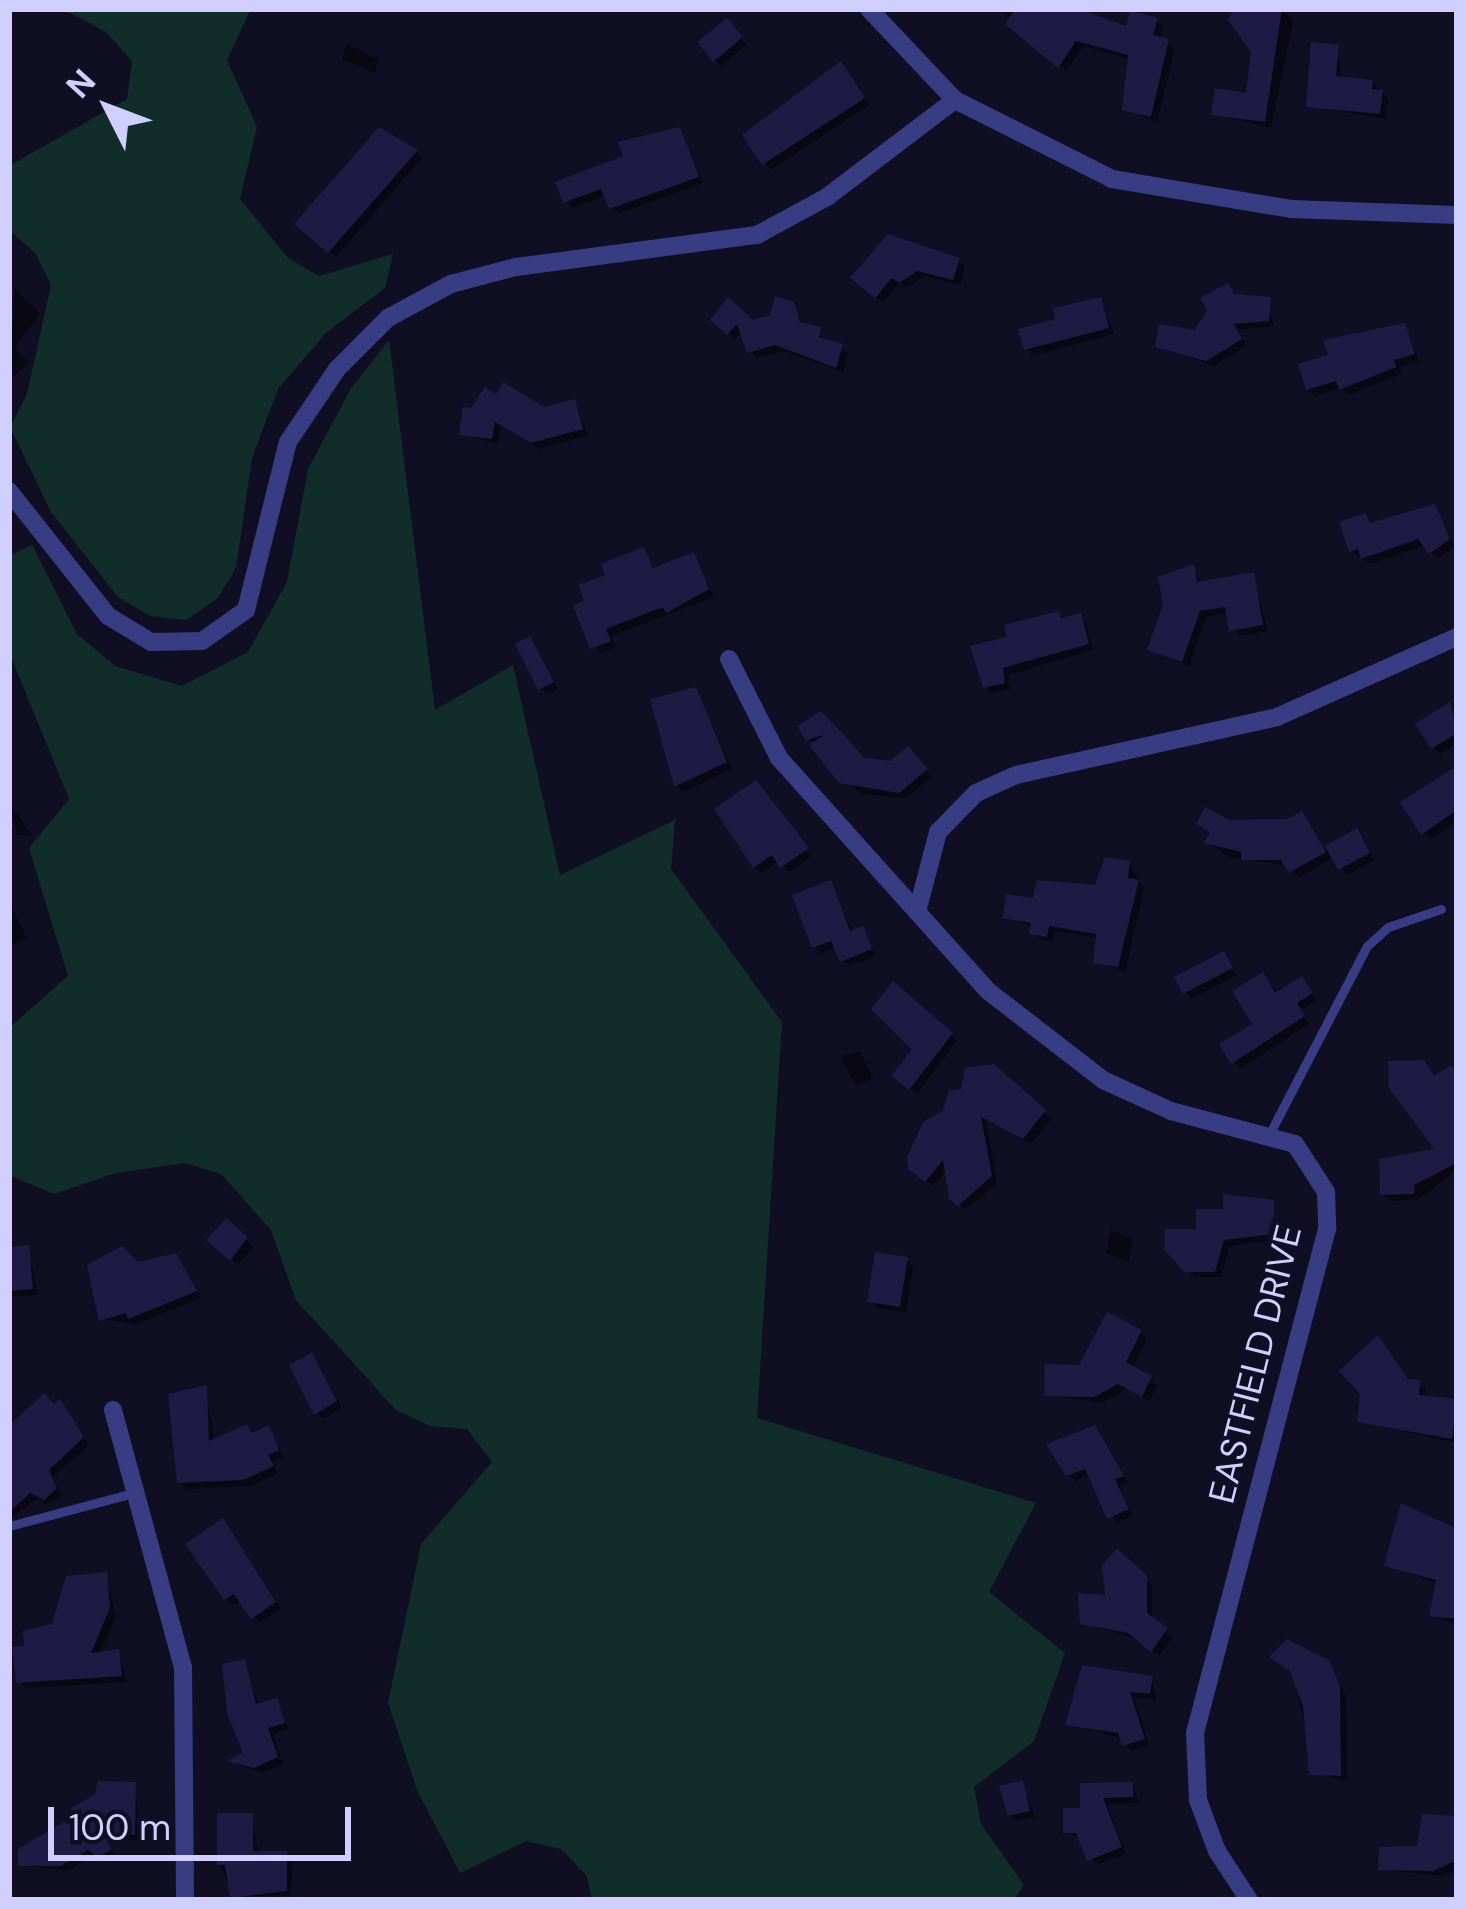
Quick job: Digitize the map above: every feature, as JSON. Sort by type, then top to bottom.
[{"type":"street","points":[[868,9],[955,100],[1037,148],[1112,179],[1291,209],[1457,214]]},
{"type":"street","points":[[9,491],[108,616],[152,642],[202,641],[246,610],[289,442],[337,369],[388,318],[451,284],[516,267],[757,235],[827,197],[955,100]]},
{"type":"street","points":[[917,912],[938,832],[976,793],[1016,776],[1277,717],[1457,637]]},
{"type":"street","name":"EASTFIELD DRIVE","points":[[729,659],[778,758],[988,991],[1103,1080],[1171,1111],[1271,1131],[1312,1162],[1326,1192],[1327,1228],[1196,1733],[1198,1800],[1216,1851],[1249,1900]]},
{"type":"street","points":[[113,1410],[183,1666],[185,1900]]},
{"type":"lane","points":[[1271,1131],[1367,946],[1388,927],[1441,909]]},
{"type":"lane","points":[[9,1526],[136,1492]]},
{"type":"green space","points":[[63,9],[251,9],[227,60],[257,127],[240,199],[288,258],[319,276],[393,254],[385,288],[326,333],[278,389],[252,458],[236,568],[217,599],[186,620],[150,616],[118,597],[51,512],[10,427],[27,394],[51,285],[35,253],[9,230],[9,166],[127,99],[132,61],[106,32]]},
{"type":"green space","points":[[389,340],[435,710],[513,665],[560,875],[675,820],[671,869],[782,1022],[757,1418],[1036,1503],[989,1592],[1065,1653],[1034,1741],[974,1787],[981,1824],[1024,1885],[1014,1900],[592,1900],[587,1876],[561,1849],[526,1841],[460,1873],[417,1790],[388,1703],[421,1544],[492,1462],[467,1429],[430,1426],[396,1410],[296,1300],[271,1230],[221,1174],[185,1163],[116,1173],[54,1194],[9,1175],[9,1028],[68,976],[29,848],[69,799],[9,652],[9,556],[32,545],[77,634],[115,666],[182,686],[248,652],[287,582],[308,469],[350,390]]},
{"type":"building","points":[[1015,9],[1079,9],[1126,26],[1130,11],[1158,18],[1153,35],[1169,39],[1151,117],[1122,110],[1128,55],[1076,41],[1058,68],[1005,24]]},
{"type":"building","points":[[1234,9],[1282,9],[1265,122],[1211,115],[1215,88],[1246,93],[1251,52],[1228,20]]},
{"type":"building","points":[[727,18],[743,37],[713,62],[697,42]]},
{"type":"building","points":[[1311,42],[1339,45],[1336,76],[1373,80],[1372,89],[1383,90],[1380,114],[1306,107]]},
{"type":"building","points":[[841,61],[865,98],[762,165],[742,135]]},
{"type":"building","points":[[379,127],[418,150],[328,253],[294,224]]},
{"type":"building","points":[[680,127],[699,177],[609,209],[601,189],[563,203],[555,182],[623,156],[618,142]]},
{"type":"building","points":[[888,234],[960,258],[953,280],[917,271],[899,283],[892,278],[875,298],[850,278]]},
{"type":"building","points":[[1228,283],[1234,294],[1271,297],[1269,321],[1234,324],[1242,339],[1206,361],[1155,347],[1159,324],[1195,330],[1207,310],[1200,298]]},
{"type":"building","points":[[775,296],[794,302],[800,322],[821,327],[819,337],[843,344],[836,368],[775,345],[747,353],[737,324],[727,335],[710,320],[728,297],[753,320],[770,315]]},
{"type":"building","points":[[1101,297],[1109,328],[1024,350],[1018,329],[1055,319],[1053,308]]},
{"type":"building","points":[[1405,323],[1415,354],[1394,360],[1396,367],[1339,390],[1336,381],[1306,390],[1298,364],[1328,355],[1323,340]]},
{"type":"building","points":[[503,382],[544,407],[575,399],[583,429],[531,443],[495,422],[492,439],[459,435],[463,407],[471,408],[485,387],[496,394]]},
{"type":"building","points":[[1435,504],[1450,539],[1429,554],[1418,539],[1361,559],[1358,549],[1349,552],[1339,522],[1366,513],[1370,523]]},
{"type":"building","points":[[644,547],[653,568],[694,552],[709,589],[666,613],[663,607],[606,629],[611,641],[590,649],[573,605],[584,601],[578,585],[605,575],[601,564]]},
{"type":"building","points":[[1194,564],[1197,582],[1254,572],[1263,625],[1229,631],[1225,607],[1200,611],[1182,662],[1147,650],[1163,605],[1158,577]]},
{"type":"building","points":[[1059,611],[1061,618],[1081,613],[1089,644],[1003,668],[1005,683],[983,688],[970,646],[1007,637],[1004,625]]},
{"type":"building","points":[[530,636],[554,682],[538,690],[515,644]]},
{"type":"building","points":[[696,687],[727,762],[674,787],[650,699]]},
{"type":"building","points":[[1450,702],[1457,733],[1431,749],[1415,724]]},
{"type":"building","points":[[821,711],[865,758],[890,761],[908,746],[928,769],[899,793],[839,783],[809,745],[824,735],[806,740],[797,726]]},
{"type":"building","points":[[1457,766],[1457,810],[1421,835],[1400,802]]},
{"type":"building","points":[[756,780],[809,848],[780,868],[772,855],[753,868],[714,809]]},
{"type":"building","points":[[1205,807],[1229,820],[1287,819],[1302,811],[1326,852],[1289,873],[1281,860],[1241,860],[1241,852],[1204,843],[1210,832],[1196,824]]},
{"type":"building","points":[[1357,828],[1370,853],[1338,870],[1325,846]]},
{"type":"building","points":[[1105,857],[1130,861],[1128,878],[1139,880],[1118,967],[1093,963],[1096,934],[1049,926],[1047,937],[1029,934],[1031,923],[1003,918],[1006,894],[1033,898],[1037,880],[1095,885]]},
{"type":"building","points":[[831,880],[850,931],[863,926],[872,949],[840,962],[831,941],[812,948],[792,895]]},
{"type":"building","points":[[1224,951],[1233,968],[1183,994],[1174,977]]},
{"type":"building","points":[[1263,972],[1275,993],[1302,976],[1313,993],[1297,1003],[1305,1016],[1231,1064],[1219,1044],[1252,1024],[1232,991]]},
{"type":"building","points":[[893,981],[953,1033],[909,1090],[891,1076],[912,1050],[871,1009]]},
{"type":"building","points":[[1424,1060],[1434,1076],[1451,1065],[1457,1074],[1457,1163],[1414,1185],[1414,1194],[1380,1195],[1379,1159],[1434,1149],[1389,1088],[1388,1061]]},
{"type":"building","points":[[994,1064],[1046,1110],[1023,1139],[981,1117],[992,1176],[958,1206],[949,1199],[943,1160],[925,1182],[908,1169],[907,1157],[924,1121],[943,1111],[949,1090],[961,1089],[965,1068]]},
{"type":"building","points":[[1223,1194],[1274,1200],[1274,1234],[1224,1240],[1215,1272],[1184,1272],[1165,1250],[1165,1229],[1196,1229],[1196,1209],[1223,1209]]},
{"type":"building","points":[[226,1218],[248,1237],[230,1261],[206,1240]]},
{"type":"building","points":[[29,1245],[33,1289],[9,1291],[9,1247]]},
{"type":"building","points":[[122,1246],[138,1262],[176,1253],[197,1291],[128,1319],[126,1313],[99,1321],[87,1265]]},
{"type":"building","points":[[875,1252],[908,1257],[900,1307],[867,1302]]},
{"type":"building","points":[[1107,1312],[1142,1330],[1126,1362],[1152,1376],[1142,1397],[1118,1384],[1094,1397],[1044,1396],[1045,1364],[1079,1365]]},
{"type":"building","points":[[1378,1335],[1408,1379],[1420,1380],[1419,1395],[1457,1399],[1452,1439],[1357,1422],[1360,1394],[1339,1371]]},
{"type":"building","points":[[312,1353],[337,1401],[314,1415],[289,1365]]},
{"type":"building","points":[[207,1385],[209,1441],[247,1424],[251,1433],[269,1425],[279,1450],[268,1455],[274,1466],[243,1480],[177,1483],[168,1394]]},
{"type":"building","points":[[44,1393],[54,1404],[60,1399],[84,1437],[49,1470],[57,1488],[44,1500],[30,1493],[9,1512],[9,1426]]},
{"type":"building","points":[[1095,1425],[1124,1476],[1115,1479],[1129,1509],[1107,1519],[1085,1469],[1066,1476],[1046,1444]]},
{"type":"building","points":[[1401,1503],[1457,1529],[1457,1619],[1429,1616],[1436,1580],[1384,1566]]},
{"type":"building","points":[[223,1518],[276,1602],[251,1619],[234,1594],[224,1600],[185,1544]]},
{"type":"building","points":[[1117,1549],[1147,1575],[1147,1613],[1168,1628],[1151,1652],[1128,1633],[1080,1624],[1078,1593],[1105,1595],[1102,1565]]},
{"type":"building","points":[[107,1572],[110,1608],[91,1653],[119,1649],[122,1676],[16,1683],[12,1647],[24,1646],[23,1631],[52,1624],[66,1576]]},
{"type":"building","points":[[1287,1639],[1330,1661],[1340,1687],[1341,1776],[1309,1775],[1303,1707],[1290,1671],[1269,1657]]},
{"type":"building","points":[[245,1659],[256,1704],[277,1698],[285,1723],[268,1728],[278,1757],[254,1768],[227,1761],[243,1753],[227,1713],[222,1664]]},
{"type":"building","points":[[1082,1665],[1153,1676],[1150,1694],[1130,1692],[1145,1739],[1122,1746],[1118,1733],[1065,1725]]},
{"type":"building","points":[[1023,1780],[1030,1811],[1008,1816],[999,1786]]},
{"type":"building","points":[[98,1781],[136,1782],[135,1835],[103,1835],[112,1849],[98,1857],[88,1850],[61,1866],[18,1866],[18,1849],[74,1816],[70,1809],[95,1794]]},
{"type":"building","points":[[1133,1782],[1133,1797],[1103,1798],[1122,1847],[1087,1861],[1076,1833],[1063,1833],[1063,1808],[1080,1808],[1080,1783]]},
{"type":"building","points":[[217,1813],[253,1813],[253,1851],[287,1851],[287,1891],[230,1898],[225,1865],[217,1865]]},
{"type":"building","points":[[1422,1814],[1457,1816],[1457,1860],[1433,1871],[1378,1870],[1379,1847],[1417,1846]]}]
